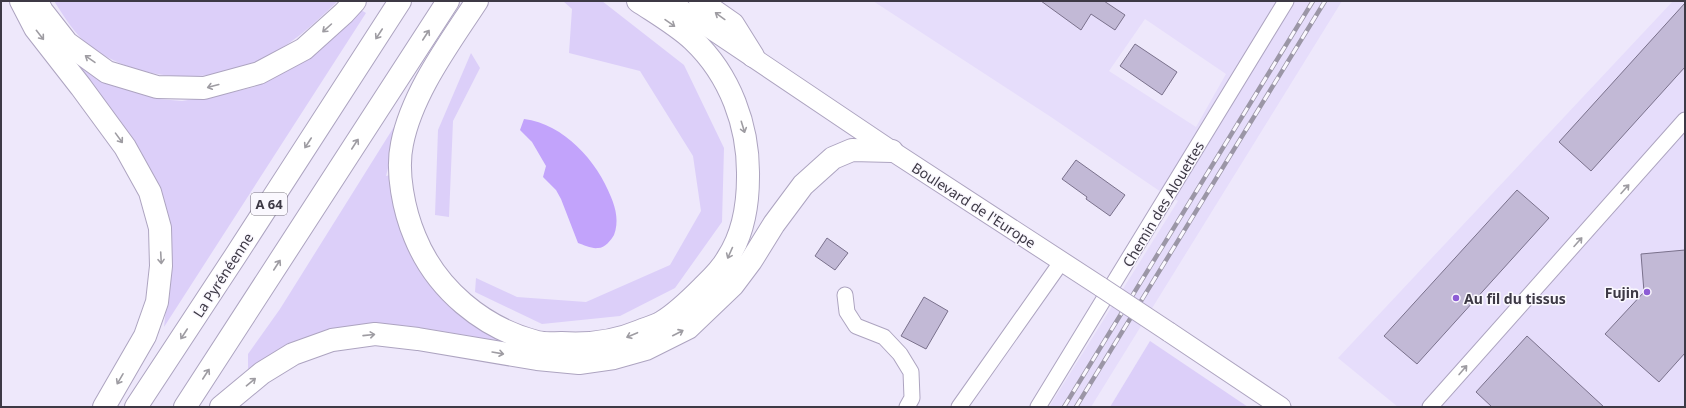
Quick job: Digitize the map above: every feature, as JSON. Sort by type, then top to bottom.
[{"type":"highway","points":[[20,1],[35,28],[125,147],[150,192],[160,228],[162,266],[157,302],[145,336],[104,407]]},
{"type":"highway","points":[[37,1],[42,11],[67,43],[107,72],[157,87],[204,88],[260,73],[304,49],[355,1]]},
{"type":"highway","name":"La Pyrénéenne","points":[[136,407],[400,1]]},
{"type":"highway","name":"A 64","points":[[185,407],[448,1]]},
{"type":"highway","points":[[477,1],[432,70],[414,108],[402,145],[401,181],[408,219],[422,256],[446,288],[475,314],[506,330],[539,342],[588,344],[623,338],[661,322],[689,301],[728,259],[741,229],[748,198],[749,161],[744,130],[731,94],[714,62],[691,38],[638,1]]},
{"type":"highway","points":[[700,1],[733,24],[753,56]]},
{"type":"highway","points":[[220,407],[262,373],[293,354],[332,340],[375,334],[537,360],[579,363],[614,358],[646,349],[688,328],[733,285],[751,261],[774,224],[803,185],[833,158],[852,150],[892,151]]},
{"type":"street","name":"Boulevard de l'Europe","points":[[669,1],[753,56],[892,151],[1062,261],[1281,407]]},
{"type":"street","name":"Chemin des Alouettes","points":[[1038,407],[1286,1]]},
{"type":"street","points":[[1438,404],[1510,316],[1685,120]]},
{"type":"street","points":[[959,407],[1062,261]]},
{"type":"street","points":[[845,295],[847,312],[856,326],[884,337],[900,354],[911,372],[912,398],[907,407]]},
{"type":"shaded area","points":[[54,1],[338,1],[291,42],[258,61],[237,69],[214,74],[168,76],[146,72],[124,65],[104,55],[81,38],[68,23]]},
{"type":"shaded area","points":[[563,1],[602,1],[684,65],[724,148],[722,222],[675,288],[620,316],[542,324],[475,292],[476,278],[517,297],[586,302],[670,265],[701,211],[693,156],[640,71],[569,53],[572,9]]},
{"type":"shaded area","points":[[873,1],[1342,1],[1091,407],[1049,407],[1178,201],[1161,192],[1051,117]],"holes":[[[1145,19],[1226,74],[1196,127],[1109,71]]]},
{"type":"shaded area","points":[[1673,1],[1685,1],[1685,407],[1398,407],[1338,358]]},
{"type":"shaded area","points":[[361,10],[366,13],[164,327],[169,281],[154,177],[146,161],[130,138],[77,69],[79,66],[111,83],[131,91],[159,99],[182,101],[225,94],[254,87],[275,76]]},
{"type":"shaded area","points":[[471,53],[480,68],[453,121],[449,217],[435,215],[438,130]]},
{"type":"shaded area","points":[[402,114],[386,176],[394,174],[413,251],[528,349],[476,337],[410,326],[375,324],[309,337],[275,352],[248,369],[248,354],[280,309]]},
{"type":"shaded area","points":[[524,119],[539,122],[565,136],[577,146],[597,170],[611,197],[616,216],[616,230],[614,235],[603,247],[593,248],[578,243],[561,199],[556,190],[543,177],[546,166],[532,142],[520,130]]},
{"type":"shaded area","points":[[1150,341],[1248,407],[1110,407]]},
{"type":"building","points":[[1041,1],[1104,1],[1125,15],[1115,30],[1091,14],[1081,30]]},
{"type":"building","points":[[1685,3],[1685,67],[1591,171],[1559,142]]},
{"type":"building","points":[[1135,44],[1177,72],[1162,95],[1120,66]]},
{"type":"building","points":[[1076,160],[1125,195],[1110,216],[1062,179]]},
{"type":"building","points":[[1517,190],[1549,218],[1417,364],[1384,336]]},
{"type":"building","points":[[827,238],[848,253],[835,270],[815,256]]},
{"type":"building","points":[[1685,250],[1685,353],[1659,382],[1605,334],[1644,292],[1641,254]]},
{"type":"building","points":[[924,297],[948,311],[926,349],[901,336]]},
{"type":"building","points":[[1527,336],[1604,407],[1492,407],[1476,392]]},
{"type":"railway","points":[[1064,407],[1313,1]]},
{"type":"railway","points":[[1076,407],[1325,1]]},
{"type":"place","name":"Fujin","points":[[1647,292]]},
{"type":"place","name":"Au fil du tissus","points":[[1456,298]]}]
